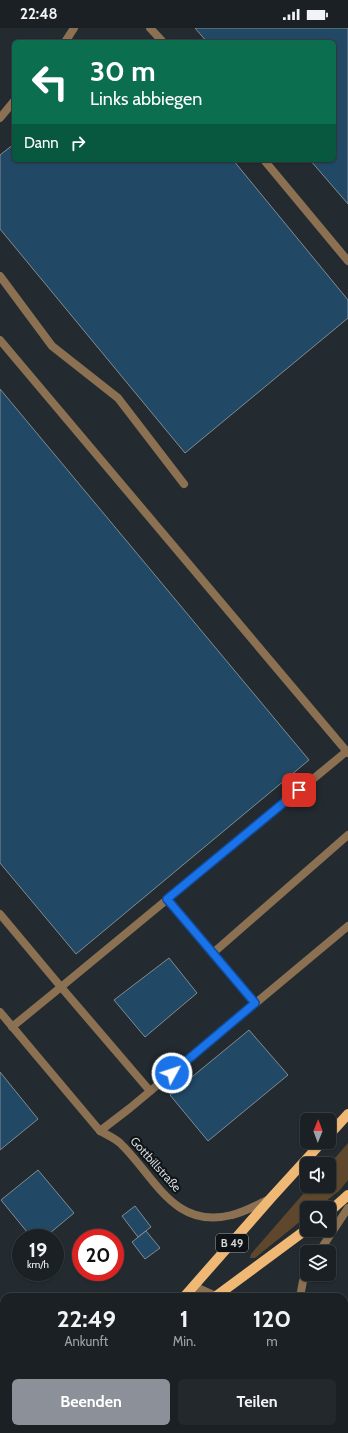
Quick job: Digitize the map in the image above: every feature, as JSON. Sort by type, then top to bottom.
[{"type":"main road","points":[[336,1127],[348,1114]]},
{"type":"main road","name":"B 49","points":[[192,1292],[271,1198],[316,1149]]},
{"type":"main road","points":[[336,1206],[348,1195]]},
{"type":"main road","name":"B 49","points":[[221,1293],[300,1234]]},
{"type":"street","points":[[66,40],[74,28]]},
{"type":"street","points":[[150,28],[161,40]]},
{"type":"street","points":[[0,118],[12,103]]},
{"type":"street","points":[[266,162],[348,261]]},
{"type":"street","points":[[0,276],[52,346],[118,398],[184,484]]},
{"type":"street","points":[[0,340],[347,752],[12,1027]]},
{"type":"street","points":[[213,953],[348,835]]},
{"type":"street","points":[[167,899],[255,1003]]},
{"type":"street","points":[[0,914],[60,987],[150,1091]]},
{"type":"street","points":[[100,1131],[130,1108],[348,926]]},
{"type":"street","name":"Gottbillstraße","points":[[0,1012],[100,1131],[120,1143],[149,1178],[185,1211],[202,1217],[227,1216],[245,1210],[271,1198]]},
{"type":"street","points":[[324,1245],[348,1208]]},
{"type":"street","points":[[301,1293],[303,1281]]},
{"type":"street","points":[[192,1292],[200,1289],[208,1293]]},
{"type":"shaded area","points":[[348,1143],[348,1180],[339,1191],[326,1201],[300,1201],[300,1222],[255,1258],[250,1258],[251,1254],[304,1193],[336,1193],[336,1157]]},
{"type":"building","points":[[195,28],[348,28],[348,204],[312,162],[336,162],[336,40],[205,40]]},
{"type":"building","points":[[12,146],[12,162],[235,162],[348,300],[348,318],[185,453],[0,229],[0,155]]},
{"type":"building","points":[[0,389],[309,760],[76,954],[0,863]]},
{"type":"building","points":[[169,958],[197,993],[145,1037],[114,1000]]},
{"type":"building","points":[[249,1030],[288,1075],[208,1141],[170,1095]]},
{"type":"building","points":[[0,1072],[38,1119],[0,1150]]},
{"type":"building","points":[[38,1170],[74,1213],[55,1229],[25,1229],[1,1200]]},
{"type":"building","points":[[135,1206],[151,1227],[138,1237],[122,1216]]},
{"type":"building","points":[[146,1231],[160,1248],[145,1259],[132,1242]]},
{"type":"route","points":[[172,1073],[255,1003],[167,899],[299,790]]}]
